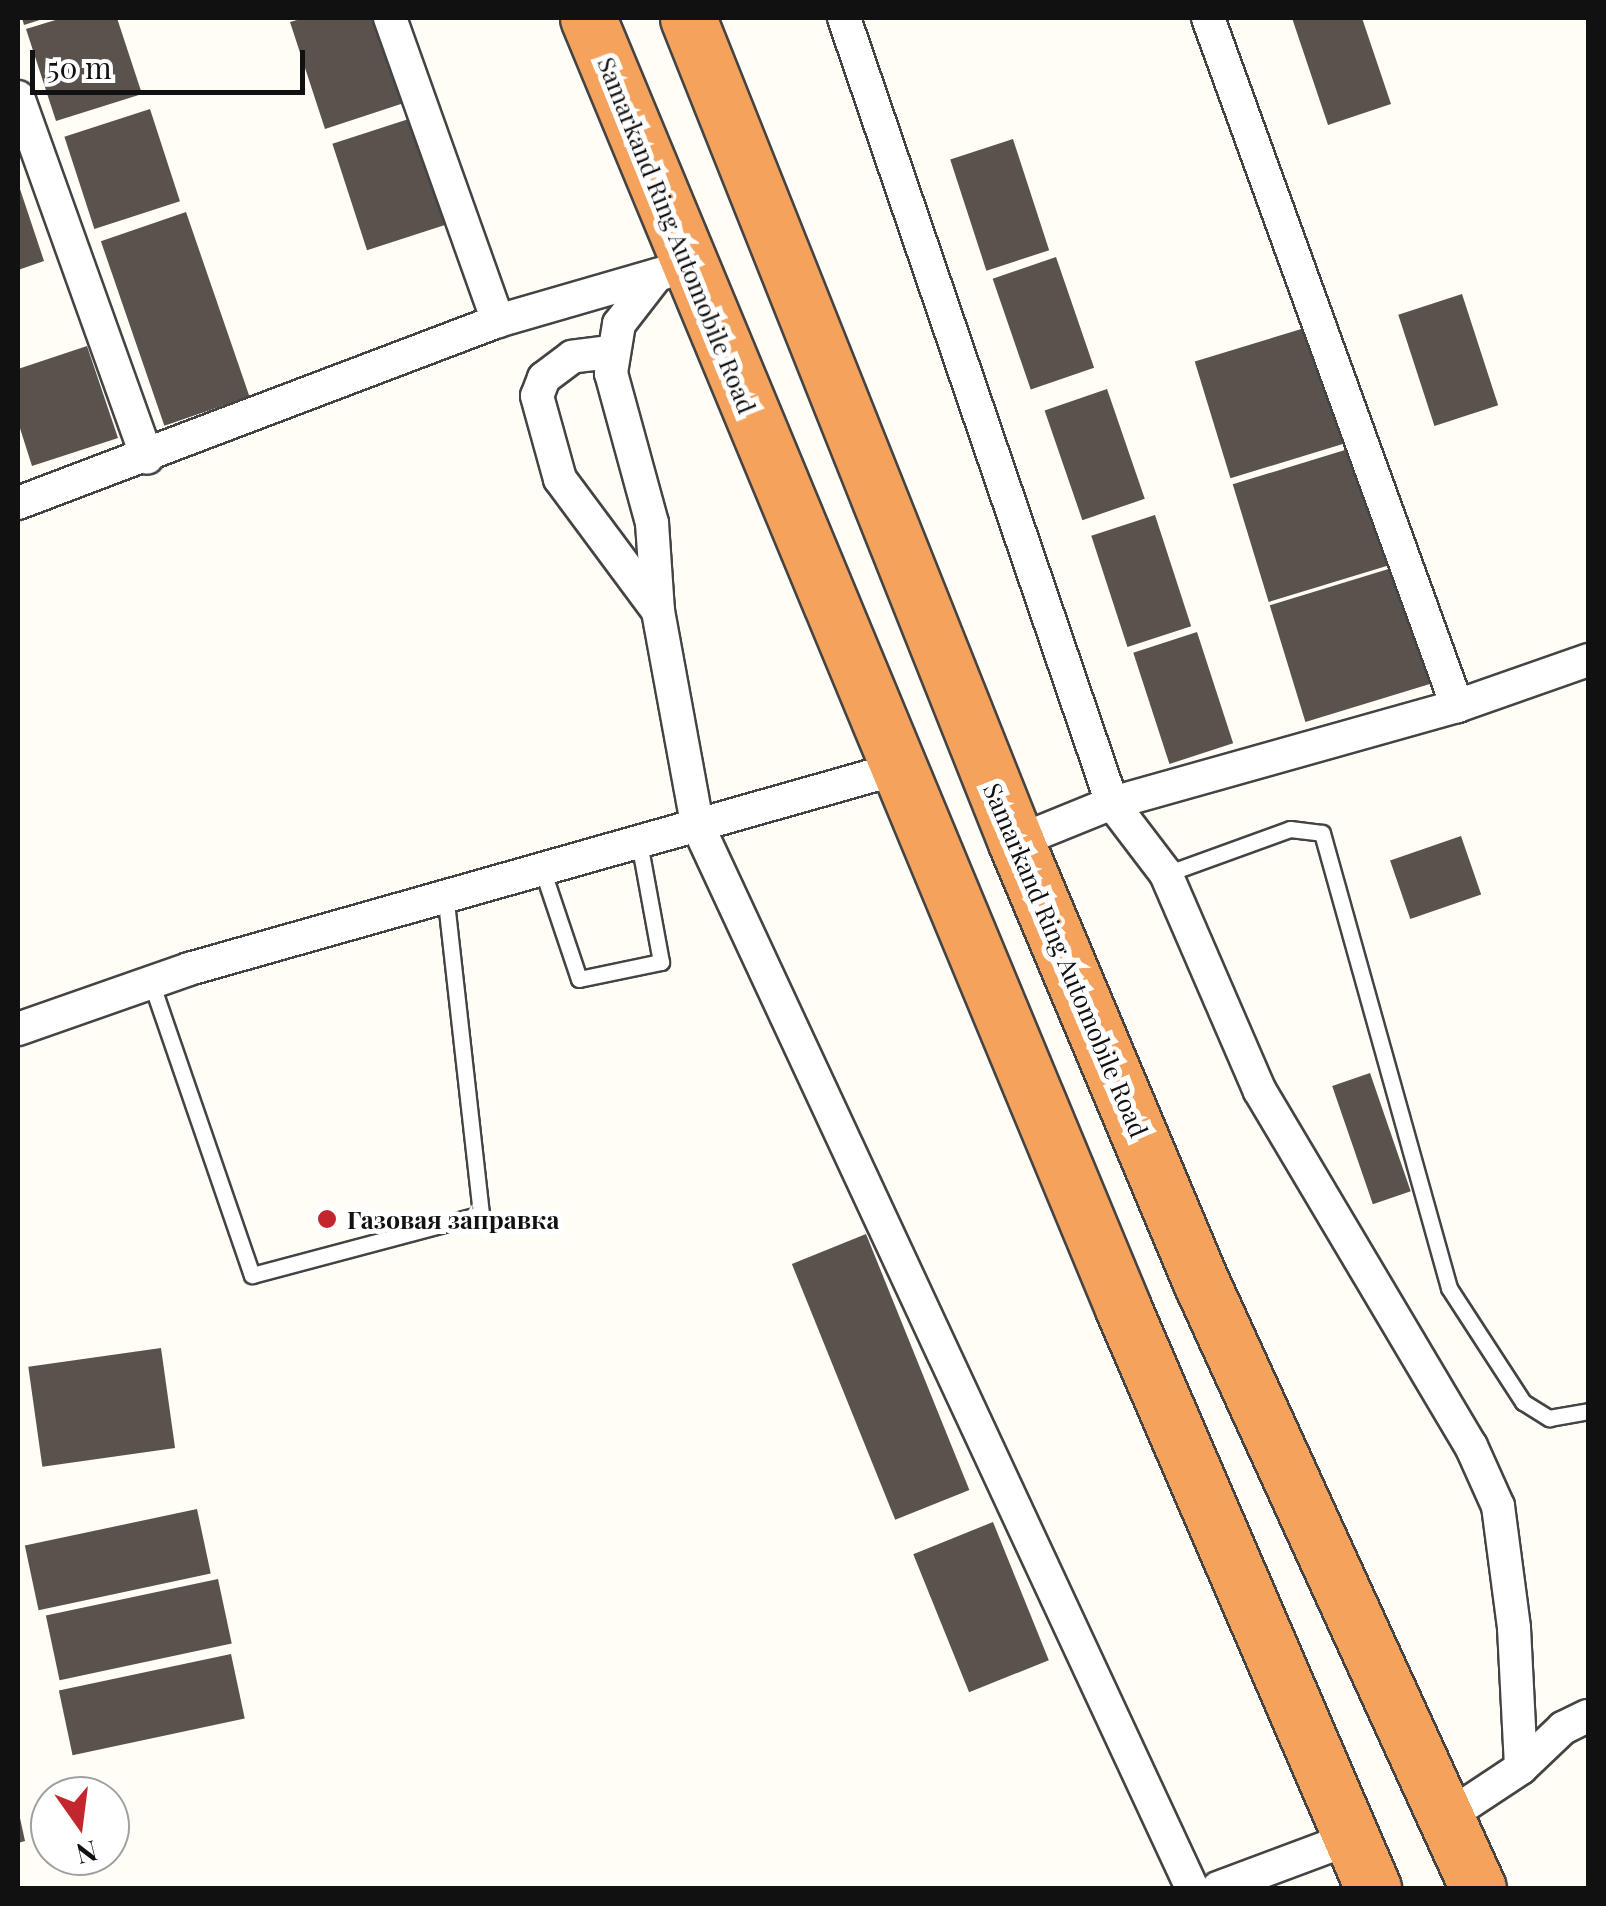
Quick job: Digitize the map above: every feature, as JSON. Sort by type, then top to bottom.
[{"type":"highway","name":"Samarkand Ring Automobile Road","points":[[588,18],[672,271],[903,766],[1123,1308],[1374,1888]]},
{"type":"highway","name":"Samarkand Ring Automobile Road","points":[[688,18],[1016,842],[1201,1282],[1478,1888]]},
{"type":"street","points":[[390,18],[498,322]]},
{"type":"street","points":[[844,18],[1112,804],[1166,874],[1260,1091],[1471,1446],[1498,1506],[1514,1628],[1521,1768]]},
{"type":"street","points":[[1208,18],[1457,706]]},
{"type":"street","points":[[18,97],[146,458]]},
{"type":"street","points":[[18,503],[146,458],[498,322],[672,271]]},
{"type":"street","points":[[672,271],[619,324],[610,352],[652,523],[658,611],[697,824],[1192,1888]]},
{"type":"street","points":[[610,352],[572,357],[544,378],[537,396],[560,479],[658,611]]},
{"type":"street","points":[[1016,842],[1112,804],[1457,706],[1588,660]]},
{"type":"street","points":[[18,1029],[151,982],[445,894],[903,766]]},
{"type":"street","points":[[1447,1817],[1521,1768],[1562,1728],[1588,1716]]},
{"type":"street","points":[[1218,1888],[1352,1838]]},
{"type":"lane","points":[[1166,874],[1290,829],[1322,833],[1449,1288],[1523,1402],[1549,1418],[1588,1411]]},
{"type":"lane","points":[[541,866],[578,979],[661,962],[639,838]]},
{"type":"lane","points":[[151,982],[252,1275],[481,1214],[445,894]]},
{"type":"building","points":[[22,18],[46,18],[24,25]]},
{"type":"building","points":[[62,18],[117,18],[142,94],[56,121],[26,29]]},
{"type":"building","points":[[304,18],[383,18],[410,101],[325,129],[290,22]]},
{"type":"building","points":[[1292,18],[1362,18],[1391,104],[1328,125]]},
{"type":"building","points":[[150,109],[180,201],[94,229],[64,137]]},
{"type":"building","points":[[418,116],[453,223],[367,250],[332,144]]},
{"type":"building","points":[[1013,139],[1049,250],[986,271],[950,159]]},
{"type":"building","points":[[18,183],[44,261],[18,270]]},
{"type":"building","points":[[186,212],[249,396],[164,426],[101,241]]},
{"type":"building","points":[[1056,257],[1094,368],[1031,389],[993,279]]},
{"type":"building","points":[[1462,294],[1498,405],[1434,426],[1398,315]]},
{"type":"building","points":[[1321,323],[1357,440],[1230,478],[1195,362]]},
{"type":"building","points":[[87,346],[118,438],[32,466],[18,422],[18,369]]},
{"type":"building","points":[[1107,389],[1145,499],[1082,520],[1045,410]]},
{"type":"building","points":[[1358,446],[1394,564],[1269,602],[1233,484]]},
{"type":"building","points":[[1155,515],[1191,626],[1127,647],[1091,536]]},
{"type":"building","points":[[1395,567],[1431,684],[1305,722],[1270,605]]},
{"type":"building","points":[[1197,632],[1233,743],[1169,764],[1133,653]]},
{"type":"building","points":[[1461,836],[1481,895],[1410,919],[1390,860]]},
{"type":"building","points":[[1370,1073],[1411,1191],[1373,1204],[1332,1086]]},
{"type":"building","points":[[866,1234],[969,1490],[895,1520],[792,1264]]},
{"type":"building","points":[[161,1348],[175,1448],[42,1467],[28,1367]]},
{"type":"building","points":[[197,1509],[211,1574],[39,1610],[25,1546]]},
{"type":"building","points":[[993,1522],[1049,1660],[969,1692],[913,1554]]},
{"type":"building","points":[[218,1579],[232,1644],[60,1680],[46,1616]]},
{"type":"building","points":[[231,1654],[245,1719],[73,1755],[59,1691]]},
{"type":"building","points":[[18,1809],[25,1841],[18,1843]]},
{"type":"place","name":"Газовая заправка","points":[[327,1219]]}]
